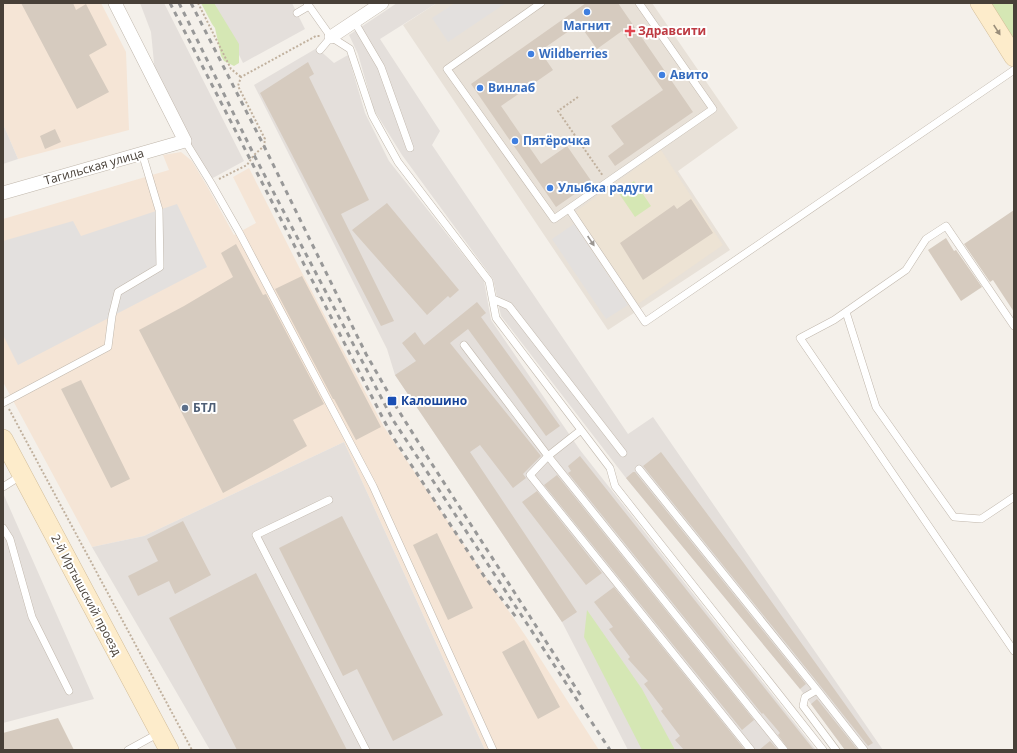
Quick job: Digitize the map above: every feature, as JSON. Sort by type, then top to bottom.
[{"type":"street","points":[[115,3],[187,141]]},
{"type":"street","points":[[331,36],[382,3]]},
{"type":"street","points":[[980,3],[1014,57]]},
{"type":"street","name":"Тагильская улица","points":[[3,193],[187,141]]},
{"type":"street","name":"2-й Иртышский проезд","points":[[3,439],[169,750]]},
{"type":"lane","points":[[541,3],[447,69],[554,219],[713,109],[639,3]]},
{"type":"lane","points":[[297,13],[308,5],[331,36],[350,49],[372,115],[398,162],[489,281],[496,318],[610,468],[615,486],[823,750]]},
{"type":"lane","points":[[354,21],[381,67],[410,148]]},
{"type":"lane","points":[[320,50],[331,36]]},
{"type":"lane","points":[[569,209],[630,296],[646,322],[1014,70]]},
{"type":"lane","points":[[187,141],[242,239],[373,486],[493,750]]},
{"type":"lane","points":[[4,402],[108,347],[112,316],[118,292],[160,267],[159,210],[142,153]]},
{"type":"lane","points":[[1014,326],[946,226],[926,239],[906,270],[834,320],[800,338],[1014,651]]},
{"type":"lane","points":[[493,299],[509,306],[623,453]]},
{"type":"lane","points":[[846,312],[876,407],[954,517],[981,519],[1014,497]]},
{"type":"lane","points":[[464,345],[548,456],[784,750]]},
{"type":"lane","points":[[581,430],[548,456],[530,475],[751,750]]},
{"type":"lane","points":[[639,469],[864,750]]},
{"type":"lane","points":[[3,487],[22,475]]},
{"type":"lane","points":[[329,500],[256,535],[366,750]]},
{"type":"lane","points":[[3,528],[10,539],[32,617],[69,691]]},
{"type":"lane","points":[[817,690],[805,697],[803,706],[836,750]]},
{"type":"lane","points":[[128,750],[159,733]]},
{"type":"path","points":[[198,3],[231,69],[241,77]]},
{"type":"path","points":[[211,183],[247,165],[254,155],[264,146],[266,139],[238,86],[241,77],[316,36],[331,36]]},
{"type":"path","points":[[578,97],[558,111],[602,175]]},
{"type":"path","points":[[4,402],[192,750]]},
{"type":"shaded area","points":[[3,3],[101,3],[126,52],[129,130],[18,159],[3,124]]},
{"type":"shaded area","points":[[140,3],[164,3],[244,161],[211,179],[189,140],[155,73],[151,32]]},
{"type":"shaded area","points":[[213,3],[292,3],[305,29],[243,63]]},
{"type":"shaded area","points":[[397,3],[437,3],[380,39],[440,131],[432,145],[628,434],[653,417],[883,750],[845,750],[800,689],[626,478],[501,316],[493,279],[402,155],[374,110],[358,54],[349,35]]},
{"type":"shaded area","points":[[437,3],[652,3],[738,128],[678,171],[730,250],[608,330],[403,25]]},
{"type":"shaded area","points":[[455,3],[506,3],[448,42],[432,18]]},
{"type":"shaded area","points":[[317,48],[334,63],[348,55],[365,113],[389,161],[484,281],[491,320],[580,450],[816,750],[628,750],[562,622],[395,375],[387,349],[254,85]]},
{"type":"shaded area","points":[[3,124],[18,159],[3,164]]},
{"type":"shaded area","points":[[661,150],[723,245],[638,304],[575,212]]},
{"type":"shaded area","points":[[181,152],[192,161],[234,235],[256,223],[233,177],[249,168],[300,269],[384,427],[527,638],[599,750],[485,750],[344,442],[144,536],[92,547],[3,382],[3,219],[169,170],[163,155]]},
{"type":"shaded area","points":[[177,204],[207,267],[18,365],[3,335],[3,241],[73,221],[81,236]]},
{"type":"shaded area","points":[[574,224],[628,305],[606,319],[552,239]]},
{"type":"shaded area","points":[[344,442],[485,750],[210,750],[92,547],[144,536]]},
{"type":"shaded area","points":[[3,493],[94,699],[3,723]]},
{"type":"green space","points":[[201,3],[214,3],[239,44],[239,63],[234,66],[224,61],[221,56],[215,28]]},
{"type":"green space","points":[[989,3],[1014,3],[1014,41]]},
{"type":"green space","points":[[634,181],[651,206],[635,217],[618,192]]},
{"type":"green space","points":[[587,610],[642,689],[675,750],[642,750],[584,637]]},
{"type":"building","points":[[21,3],[73,3],[76,10],[86,4],[107,45],[89,55],[109,92],[77,109]]},
{"type":"building","points":[[586,3],[618,3],[693,112],[615,166],[608,156],[624,144],[611,126],[663,90],[622,31],[597,49],[579,24],[540,51],[553,70],[501,106],[541,164],[567,146],[592,182],[556,207],[471,84]]},
{"type":"building","points":[[308,62],[314,74],[309,77],[369,200],[341,214],[394,321],[381,326],[260,93]]},
{"type":"building","points":[[55,129],[61,142],[45,149],[40,136]]},
{"type":"building","points":[[691,199],[713,233],[643,280],[620,243],[674,205],[677,209]]},
{"type":"building","points":[[387,203],[459,290],[450,298],[448,296],[427,315],[352,230]]},
{"type":"building","points":[[1014,210],[1014,312],[993,280],[990,282],[964,244]]},
{"type":"building","points":[[946,238],[954,251],[956,250],[982,287],[961,301],[928,250]]},
{"type":"building","points":[[236,244],[263,295],[266,294],[324,404],[293,420],[307,446],[223,493],[139,330],[233,277],[221,253]]},
{"type":"building","points":[[302,276],[381,427],[356,440],[275,289]]},
{"type":"building","points":[[477,302],[486,313],[481,317],[560,426],[546,436],[468,329],[450,343],[541,456],[523,474],[526,478],[513,488],[480,445],[470,452],[577,612],[562,622],[395,375],[416,361],[402,343],[415,332],[424,345]]},
{"type":"building","points":[[81,380],[130,479],[111,488],[61,389]]},
{"type":"building","points":[[661,452],[743,562],[873,743],[868,746],[643,466]]},
{"type":"building","points":[[580,456],[814,750],[789,750],[778,735],[780,733],[763,713],[762,714],[568,473],[571,471],[568,466]]},
{"type":"building","points":[[635,472],[806,684],[800,689],[626,478]]},
{"type":"building","points":[[557,475],[754,720],[742,730],[544,485]]},
{"type":"building","points":[[537,491],[602,573],[586,585],[522,502]]},
{"type":"building","points":[[342,516],[443,715],[393,741],[357,669],[343,676],[279,548]]},
{"type":"building","points":[[183,521],[211,575],[175,594],[169,581],[138,596],[128,576],[158,561],[147,539]]},
{"type":"building","points":[[437,533],[473,608],[448,620],[413,545]]},
{"type":"building","points":[[256,573],[347,750],[237,750],[169,618]]},
{"type":"building","points":[[614,587],[745,750],[684,750],[675,740],[680,736],[661,711],[663,709],[644,684],[648,681],[628,659],[630,657],[609,629],[613,627],[594,602]]},
{"type":"building","points":[[524,640],[560,707],[538,719],[502,652]]},
{"type":"building","points":[[817,699],[858,750],[845,750],[811,704]]},
{"type":"building","points":[[58,718],[74,750],[3,750],[3,733]]},
{"type":"building","points":[[770,741],[778,750],[759,750]]},
{"type":"railway","points":[[170,3],[391,434],[484,576],[516,617]]},
{"type":"railway","points":[[179,3],[254,155],[393,420],[610,750]]},
{"type":"railway","points":[[191,3],[264,146],[366,354],[430,461],[581,696]]},
{"type":"place","name":"Магнит","points":[[587,12]]},
{"type":"place","name":"Здравсити","points":[[630,31]]},
{"type":"place","name":"Wildberries","points":[[531,54]]},
{"type":"place","name":"Авито","points":[[662,75]]},
{"type":"place","name":"Винлаб","points":[[480,88]]},
{"type":"place","name":"Пятёрочка","points":[[515,141]]},
{"type":"place","name":"Улыбка радуги","points":[[550,188]]},
{"type":"place","name":"Калошино","points":[[392,401]]},
{"type":"place","name":"БТЛ","points":[[185,408]]}]
